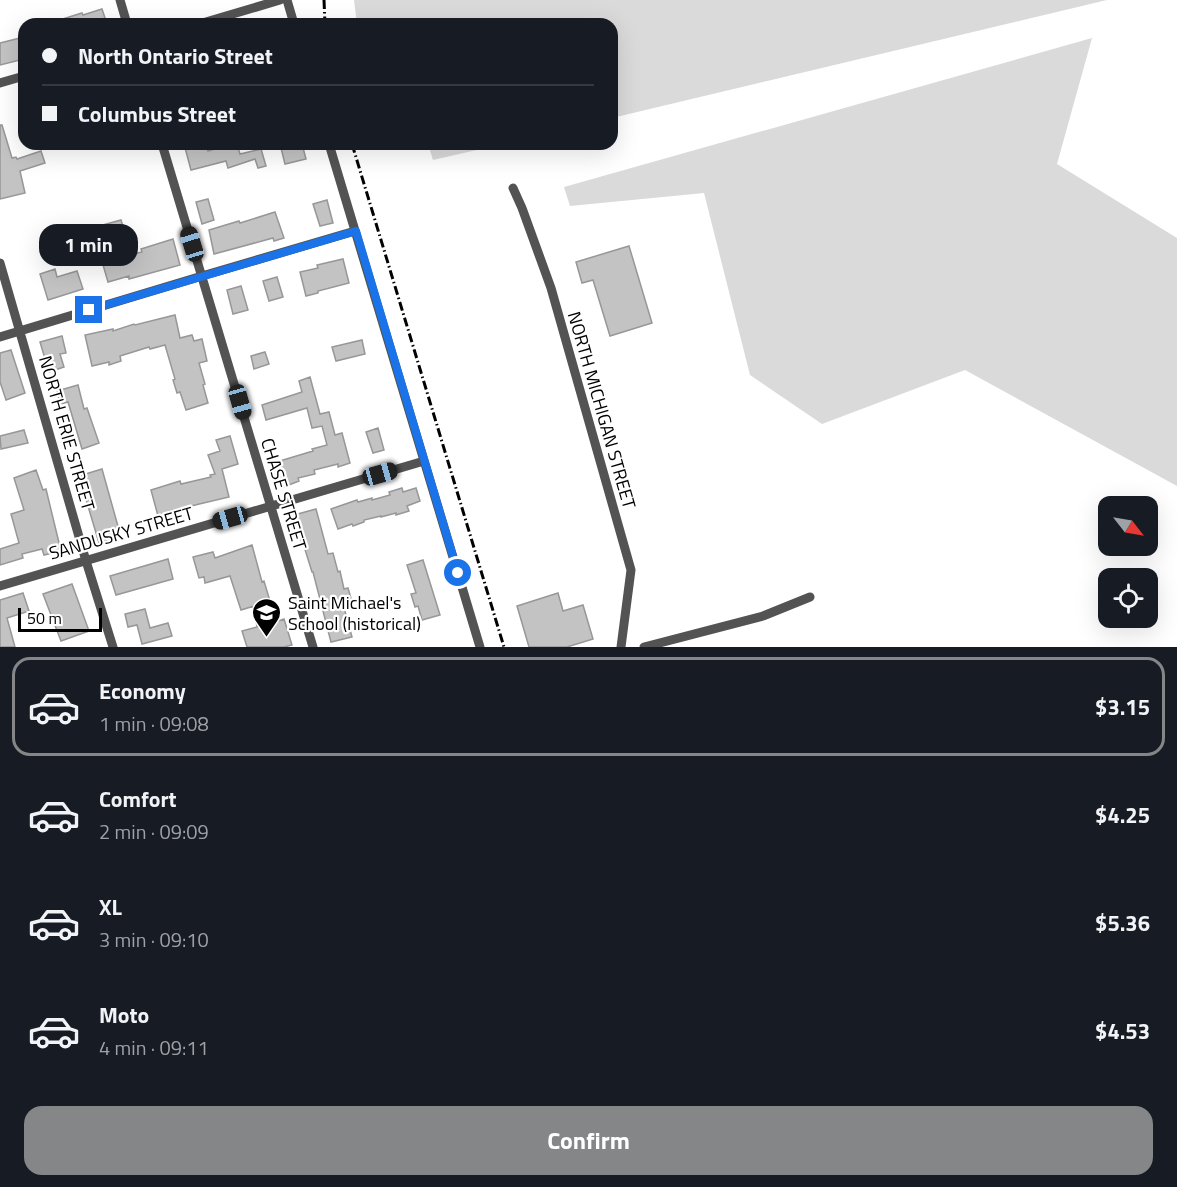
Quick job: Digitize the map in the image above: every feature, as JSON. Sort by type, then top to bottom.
[{"type":"street","points":[[120,0],[125,18]]},
{"type":"street","points":[[219,18],[280,0]]},
{"type":"street","points":[[286,0],[292,18]]},
{"type":"street","points":[[0,83],[18,78]]},
{"type":"street","name":"CHASE STREET","points":[[164,150],[313,647]]},
{"type":"street","points":[[331,150],[480,647]]},
{"type":"street","name":"NORTH MICHIGAN STREET","points":[[513,188],[550,288],[630,570],[621,647]]},
{"type":"street","points":[[0,338],[356,231]]},
{"type":"street","name":"NORTH ERIE STREET","points":[[0,263],[113,647]]},
{"type":"street","name":"SANDUSKY STREET","points":[[0,586],[424,461]]},
{"type":"street","points":[[644,647],[763,616],[810,597]]},
{"type":"shaded area","points":[[354,0],[1107,0],[618,117],[618,18],[356,18]]},
{"type":"shaded area","points":[[1092,38],[1057,164],[1177,238],[1177,486],[965,370],[822,424],[750,375],[704,193],[570,206],[564,187]]},
{"type":"shaded area","points":[[430,150],[477,150],[433,160]]},
{"type":"building","points":[[102,9],[105,18],[66,18],[82,13],[83,15]]},
{"type":"building","points":[[18,38],[18,60],[0,65],[0,43]]},
{"type":"building","points":[[0,125],[2,125],[12,158],[17,159],[41,151],[45,163],[20,171],[25,193],[0,199]]},
{"type":"building","points":[[186,150],[239,150],[240,154],[261,150],[266,166],[258,168],[255,159],[228,168],[226,161],[191,170]]},
{"type":"building","points":[[282,150],[304,150],[306,159],[285,164]]},
{"type":"building","points":[[208,199],[214,220],[202,224],[196,202]]},
{"type":"building","points":[[327,200],[333,223],[320,226],[313,204]]},
{"type":"building","points":[[275,212],[284,238],[274,241],[273,238],[214,254],[209,230]]},
{"type":"building","points":[[121,220],[125,233],[92,243],[88,229]]},
{"type":"building","points":[[173,239],[180,265],[129,279],[129,276],[108,282],[101,258],[115,253],[117,258],[142,252],[141,249]]},
{"type":"building","points":[[629,246],[652,323],[610,336],[593,280],[582,283],[576,262]]},
{"type":"building","points":[[343,259],[349,283],[306,296],[300,272]]},
{"type":"building","points":[[55,269],[57,277],[77,271],[83,289],[48,300],[40,274]]},
{"type":"building","points":[[277,277],[283,297],[269,301],[263,281]]},
{"type":"building","points":[[241,286],[248,310],[233,314],[227,290]]},
{"type":"building","points":[[175,315],[180,338],[192,335],[194,341],[202,339],[207,361],[199,363],[208,403],[186,410],[180,392],[177,393],[165,345],[150,349],[149,347],[120,356],[121,361],[109,365],[109,362],[92,366],[85,335],[113,329],[113,331]]},
{"type":"building","points":[[62,336],[66,353],[60,354],[64,367],[49,372],[40,342]]},
{"type":"building","points":[[362,340],[365,354],[336,361],[332,347]]},
{"type":"building","points":[[11,350],[25,393],[6,400],[0,382],[0,353]]},
{"type":"building","points":[[265,352],[269,364],[254,369],[251,356]]},
{"type":"building","points":[[310,377],[320,414],[329,412],[335,435],[342,433],[350,463],[314,470],[315,474],[298,478],[299,481],[281,488],[273,463],[327,445],[322,426],[312,428],[307,408],[266,420],[262,405],[302,392],[299,381]]},
{"type":"building","points":[[78,385],[84,409],[87,408],[99,443],[82,449],[68,402],[60,404],[57,391]]},
{"type":"building","points":[[378,428],[384,450],[373,453],[366,432]]},
{"type":"building","points":[[24,430],[28,443],[1,449],[0,436]]},
{"type":"building","points":[[230,436],[238,464],[222,469],[229,497],[158,516],[151,490],[180,481],[181,484],[211,477],[210,475],[215,474],[208,455],[220,451],[216,440]]},
{"type":"building","points":[[102,469],[121,537],[99,543],[79,476]]},
{"type":"building","points":[[36,470],[43,490],[46,489],[61,551],[44,555],[42,549],[22,554],[23,558],[0,565],[0,549],[19,543],[11,514],[24,510],[14,478]]},
{"type":"building","points":[[402,488],[403,492],[416,488],[420,501],[407,506],[409,511],[364,520],[353,526],[352,524],[338,529],[331,509],[357,500],[358,502],[372,498],[372,500],[390,495],[389,492]]},
{"type":"building","points":[[316,509],[328,554],[333,553],[344,589],[348,588],[352,602],[343,604],[352,637],[331,642],[313,572],[294,515]]},
{"type":"building","points":[[252,545],[262,582],[264,581],[270,601],[267,602],[273,623],[284,619],[292,645],[247,647],[242,631],[257,627],[254,606],[241,610],[230,576],[205,583],[204,577],[199,578],[193,557],[213,552],[215,558]]},
{"type":"building","points":[[168,559],[173,579],[116,595],[110,576]]},
{"type":"building","points":[[423,560],[440,615],[422,620],[411,594],[416,593],[407,565]]},
{"type":"building","points":[[72,584],[89,631],[61,641],[43,594]]},
{"type":"building","points":[[23,593],[29,611],[7,618],[15,647],[0,647],[0,600]]},
{"type":"building","points":[[558,593],[563,611],[583,605],[593,639],[567,647],[529,647],[517,606]]},
{"type":"building","points":[[145,609],[150,628],[168,623],[172,636],[142,644],[137,625],[128,627],[125,614]]},
{"type":"railway","points":[[324,0],[325,18]]},
{"type":"railway","points":[[354,150],[504,647]]},
{"type":"place","name":"Saint Michael's School (historical)","points":[[267,638]]},
{"type":"route","points":[[89,310],[356,231],[458,573]]}]
